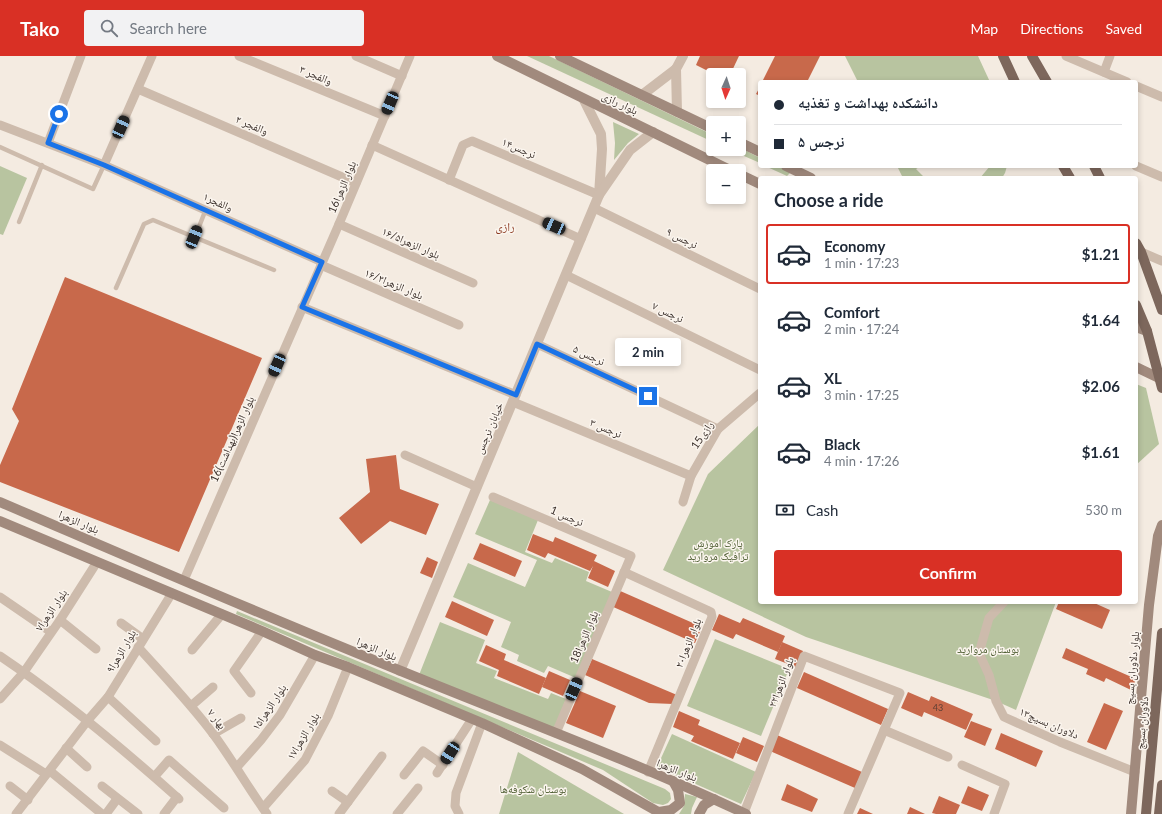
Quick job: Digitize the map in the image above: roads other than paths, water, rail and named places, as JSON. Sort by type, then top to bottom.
[{"type":"main road","name":"بلوار رازی","points":[[497,56],[584,100],[718,164]]},
{"type":"main road","name":"بلوار رازی","points":[[560,56],[706,126]]},
{"type":"main road","points":[[1002,56],[1014,80]]},
{"type":"main road","points":[[1032,56],[1046,80]]},
{"type":"main road","points":[[746,145],[758,151]]},
{"type":"main road","points":[[788,168],[797,175]]},
{"type":"main road","points":[[746,177],[758,183]]},
{"type":"main road","points":[[1138,248],[1162,310]]},
{"type":"main road","points":[[1138,310],[1147,331],[1161,384]]},
{"type":"main road","points":[[1138,328],[1147,331]]},
{"type":"main road","points":[[1138,368],[1161,384]]},
{"type":"main road","name":"بلوار الزهرا","points":[[0,502],[400,671],[556,732],[745,813]]},
{"type":"main road","points":[[0,521],[262,631],[315,655],[348,667],[477,721],[582,769],[661,813],[671,810],[680,803],[678,790],[673,781]]},
{"type":"main road","name":"بلوار دلاوران بسیج","points":[[1131,814],[1149,605],[1158,536],[1162,525]]},
{"type":"main road","points":[[226,616],[238,603]]},
{"type":"main road","name":"دلاوران بسیج","points":[[1146,814],[1162,633]]},
{"type":"main road","points":[[1159,814],[1162,785]]},
{"type":"main road","points":[[699,814],[704,805],[714,799]]},
{"type":"street","points":[[48,143],[81,56]]},
{"type":"street","points":[[104,165],[152,56]]},
{"type":"street","name":"والفجر ۳","points":[[239,56],[385,116]]},
{"type":"street","points":[[356,56],[402,76]]},
{"type":"street","name":"16بلوار الزهرا","points":[[302,307],[322,264],[410,56]]},
{"type":"street","points":[[677,112],[676,69],[682,56]]},
{"type":"street","points":[[1066,56],[1122,80]]},
{"type":"street","points":[[1104,72],[1110,56]]},
{"type":"street","points":[[642,95],[676,69]]},
{"type":"street","points":[[1138,87],[1162,97]]},
{"type":"street","name":"والفجر ۲","points":[[138,89],[356,183]]},
{"type":"street","points":[[584,100],[601,134],[602,149],[599,195]]},
{"type":"street","name":"والفجر۱","points":[[0,125],[104,165],[206,209],[322,264]]},
{"type":"street","points":[[599,195],[630,150],[652,132]]},
{"type":"street","name":"نرجس۱۴","points":[[449,180],[463,145],[472,141],[599,195]]},
{"type":"street","points":[[372,146],[581,239]]},
{"type":"street","points":[[1138,167],[1162,177]]},
{"type":"street","name":"خیابان نرجس","points":[[400,671],[599,195]]},
{"type":"street","name":"نرجس ۹","points":[[594,208],[758,288]]},
{"type":"street","name":"بلوار الزهرا۱۶/۵","points":[[339,224],[473,283]]},
{"type":"street","points":[[1138,248],[1162,261]]},
{"type":"street","name":"بلوار الزهرا۱۶/۳","points":[[322,264],[458,325]]},
{"type":"street","name":"نرجس ۷","points":[[566,275],[758,369]]},
{"type":"street","name":"نرجس ۳","points":[[302,307],[412,352],[514,399],[691,476]]},
{"type":"street","name":"16بلوار الزهرا(بهداشت)","points":[[184,580],[302,307]]},
{"type":"street","name":"نرجس ۵","points":[[537,344],[718,429]]},
{"type":"street","name":"15رازی","points":[[683,502],[691,476],[718,429],[758,395]]},
{"type":"street","points":[[405,455],[477,486]]},
{"type":"street","name":"1 نرجس","points":[[493,497],[631,556]]},
{"type":"street","name":"18بلوار الزهرا","points":[[556,732],[631,556]]},
{"type":"street","name":"بلوار الزهرا۷","points":[[0,699],[24,672],[60,620],[97,562]]},
{"type":"street","name":"بلوار الزهرا۲۰","points":[[624,572],[711,612],[712,617],[648,772]]},
{"type":"street","name":"بلوار الزهرا۹","points":[[16,814],[88,720],[108,697],[172,593]]},
{"type":"street","points":[[0,597],[51,632]]},
{"type":"street","name":"دلاوران بسیج۱۳","points":[[1002,604],[989,618],[979,653],[989,675],[996,701],[1004,717],[1060,742],[1135,772]]},
{"type":"street","points":[[192,650],[226,616]]},
{"type":"street","points":[[60,620],[96,649]]},
{"type":"street","name":"بهار ۷","points":[[121,623],[140,643],[213,734],[237,767],[265,811]]},
{"type":"street","points":[[251,692],[234,671],[262,631]]},
{"type":"street","name":"بلوار الزهرا۱۵","points":[[237,767],[261,740],[280,715],[315,655]]},
{"type":"street","points":[[0,656],[88,720],[155,776],[178,798],[164,814]]},
{"type":"street","name":"بلوار الزهرا۲۲","points":[[745,813],[804,656],[900,693],[884,730]]},
{"type":"street","name":"بلوار الزهرا۱۷","points":[[265,811],[304,760],[328,716],[348,667]]},
{"type":"street","points":[[191,706],[213,687]]},
{"type":"street","points":[[108,697],[156,741]]},
{"type":"street","points":[[213,734],[241,718]]},
{"type":"street","points":[[437,773],[477,721]]},
{"type":"street","points":[[459,814],[455,806],[456,793],[477,721]]},
{"type":"street","points":[[848,814],[884,730],[948,757]]},
{"type":"street","points":[[4,748],[48,772],[102,814]]},
{"type":"street","points":[[66,748],[87,767]]},
{"type":"street","points":[[404,776],[423,751],[443,764]]},
{"type":"street","points":[[339,814],[382,756]]},
{"type":"street","points":[[155,776],[169,760],[224,808]]},
{"type":"street","points":[[962,766],[1005,784],[994,814]]},
{"type":"street","points":[[10,786],[28,800]]},
{"type":"street","points":[[102,786],[138,814]]},
{"type":"street","points":[[397,814],[418,788]]},
{"type":"street","points":[[332,792],[348,802]]},
{"type":"street","points":[[106,814],[117,799]]},
{"type":"lane","points":[[0,147],[93,189],[104,165]]},
{"type":"lane","points":[[19,222],[42,165]]},
{"type":"lane","points":[[194,237],[206,209]]},
{"type":"lane","points":[[116,288],[144,224],[154,220],[274,270]]},
{"type":"district","name":"رازی","points":[[505,227]]},
{"type":"park label","name":"پارک اموزش ترافیک مروارید","points":[[718,549]]},
{"type":"park label","name":"بوستان مروارید","points":[[988,649]]},
{"type":"park label","name":"بوستان شکوفه‌ها","points":[[533,789]]}]
